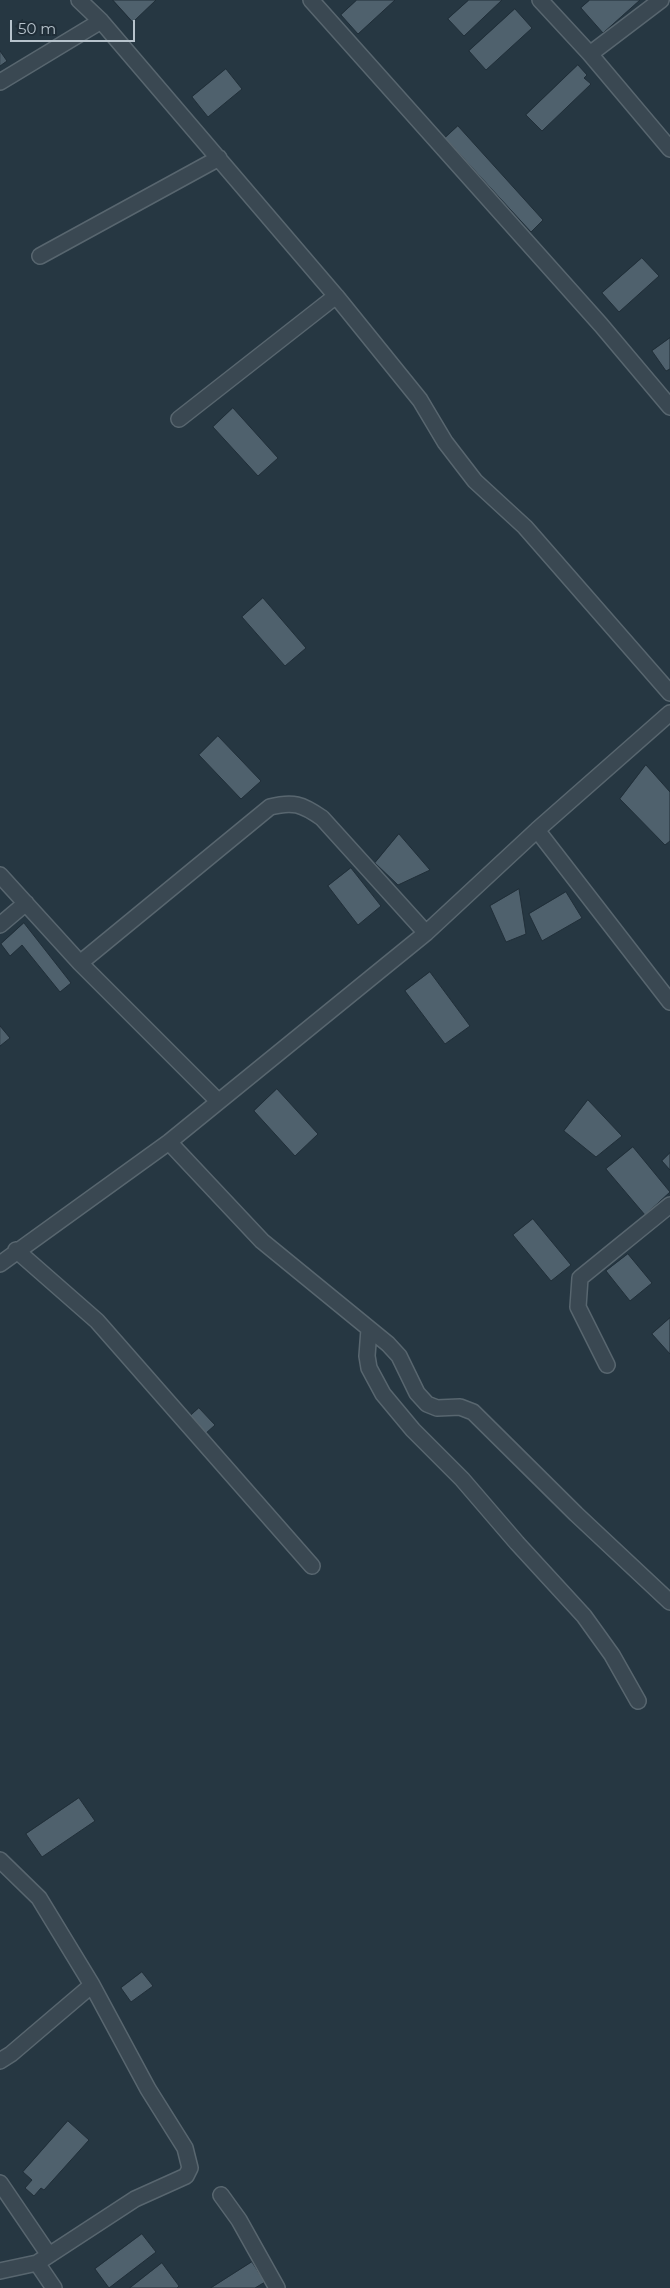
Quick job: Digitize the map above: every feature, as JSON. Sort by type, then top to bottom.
[{"type":"street","points":[[79,0],[100,21],[219,158],[336,296],[420,400],[445,442],[475,481],[525,527],[670,694]]},
{"type":"street","points":[[312,0],[588,311],[670,407]]},
{"type":"street","points":[[540,0],[590,54],[670,149]]},
{"type":"street","points":[[590,54],[662,0]]},
{"type":"street","points":[[0,82],[100,21]]},
{"type":"street","points":[[40,256],[219,158]]},
{"type":"street","points":[[179,419],[336,296]]},
{"type":"street","points":[[0,1264],[16,1250],[169,1142],[426,933],[537,830],[670,713]]},
{"type":"street","points":[[80,963],[270,807],[288,802],[307,807],[322,818],[426,933]]},
{"type":"street","points":[[537,830],[670,1002]]},
{"type":"street","points":[[0,875],[80,963],[218,1101]]},
{"type":"street","points":[[0,925],[26,903]]},
{"type":"street","points":[[169,1142],[262,1241],[399,1356],[417,1393],[426,1404],[437,1408],[460,1407],[473,1412],[576,1514],[670,1602]]},
{"type":"street","points":[[607,1365],[578,1307],[580,1278],[670,1204]]},
{"type":"street","points":[[16,1250],[98,1321],[312,1566]]},
{"type":"street","points":[[369,1329],[367,1356],[370,1368],[383,1394],[413,1430],[462,1479],[516,1543],[584,1616],[612,1655],[638,1700]]},
{"type":"street","points":[[0,1860],[39,1898],[92,1985],[148,2089],[186,2148],[190,2168],[186,2176],[135,2199],[43,2259],[0,2271]]},
{"type":"street","points":[[0,2061],[11,2054],[92,1985]]},
{"type":"street","points":[[0,2182],[43,2259],[54,2288]]},
{"type":"street","points":[[221,2195],[239,2220],[277,2288]]},
{"type":"building","points":[[113,0],[156,0],[133,22]]},
{"type":"building","points":[[357,0],[395,0],[358,34],[341,15]]},
{"type":"building","points":[[469,0],[502,0],[464,36],[448,19]]},
{"type":"building","points":[[590,0],[640,0],[603,33],[581,8]]},
{"type":"building","points":[[515,9],[532,28],[486,70],[469,51]]},
{"type":"building","points":[[0,51],[7,61],[0,66]]},
{"type":"building","points":[[578,65],[587,75],[584,78],[591,84],[542,131],[526,115]]},
{"type":"building","points":[[226,69],[242,89],[208,117],[192,97]]},
{"type":"building","points":[[458,126],[543,220],[531,232],[445,138]]},
{"type":"building","points":[[642,258],[659,276],[619,312],[602,293]]},
{"type":"building","points":[[670,338],[670,369],[666,371],[652,351]]},
{"type":"building","points":[[233,408],[278,458],[258,476],[213,427]]},
{"type":"building","points":[[263,598],[306,648],[285,666],[242,617]]},
{"type":"building","points":[[218,736],[261,781],[241,799],[199,755]]},
{"type":"building","points":[[646,765],[670,792],[670,841],[665,845],[620,799]]},
{"type":"building","points":[[399,834],[430,870],[398,885],[375,863]]},
{"type":"building","points":[[351,868],[381,906],[358,925],[328,886]]},
{"type":"building","points":[[519,889],[526,934],[506,942],[490,906]]},
{"type":"building","points":[[566,892],[582,918],[542,941],[529,914]]},
{"type":"building","points":[[24,923],[71,983],[60,992],[22,945],[10,956],[1,944]]},
{"type":"building","points":[[430,972],[470,1026],[445,1044],[405,991]]},
{"type":"building","points":[[0,1026],[10,1038],[0,1046]]},
{"type":"building","points":[[277,1089],[318,1134],[295,1156],[254,1111]]},
{"type":"building","points":[[588,1100],[622,1136],[596,1157],[564,1131]]},
{"type":"building","points":[[633,1147],[670,1192],[645,1215],[606,1169]]},
{"type":"building","points":[[670,1153],[670,1170],[662,1161]]},
{"type":"building","points":[[533,1219],[571,1265],[551,1281],[513,1235]]},
{"type":"building","points":[[628,1254],[652,1283],[630,1301],[606,1271]]},
{"type":"building","points":[[670,1318],[670,1354],[652,1334]]},
{"type":"building","points":[[199,1408],[215,1425],[205,1434],[189,1417]]},
{"type":"building","points":[[79,1798],[95,1821],[42,1857],[26,1834]]},
{"type":"building","points":[[142,1972],[153,1986],[131,2002],[121,1988]]},
{"type":"building","points":[[68,2121],[89,2140],[44,2190],[41,2188],[34,2196],[25,2188],[32,2180],[23,2172]]},
{"type":"building","points":[[142,2234],[156,2252],[109,2288],[95,2269]]},
{"type":"building","points":[[252,2262],[265,2282],[255,2288],[211,2288]]},
{"type":"building","points":[[162,2263],[179,2286],[177,2288],[130,2288]]}]
